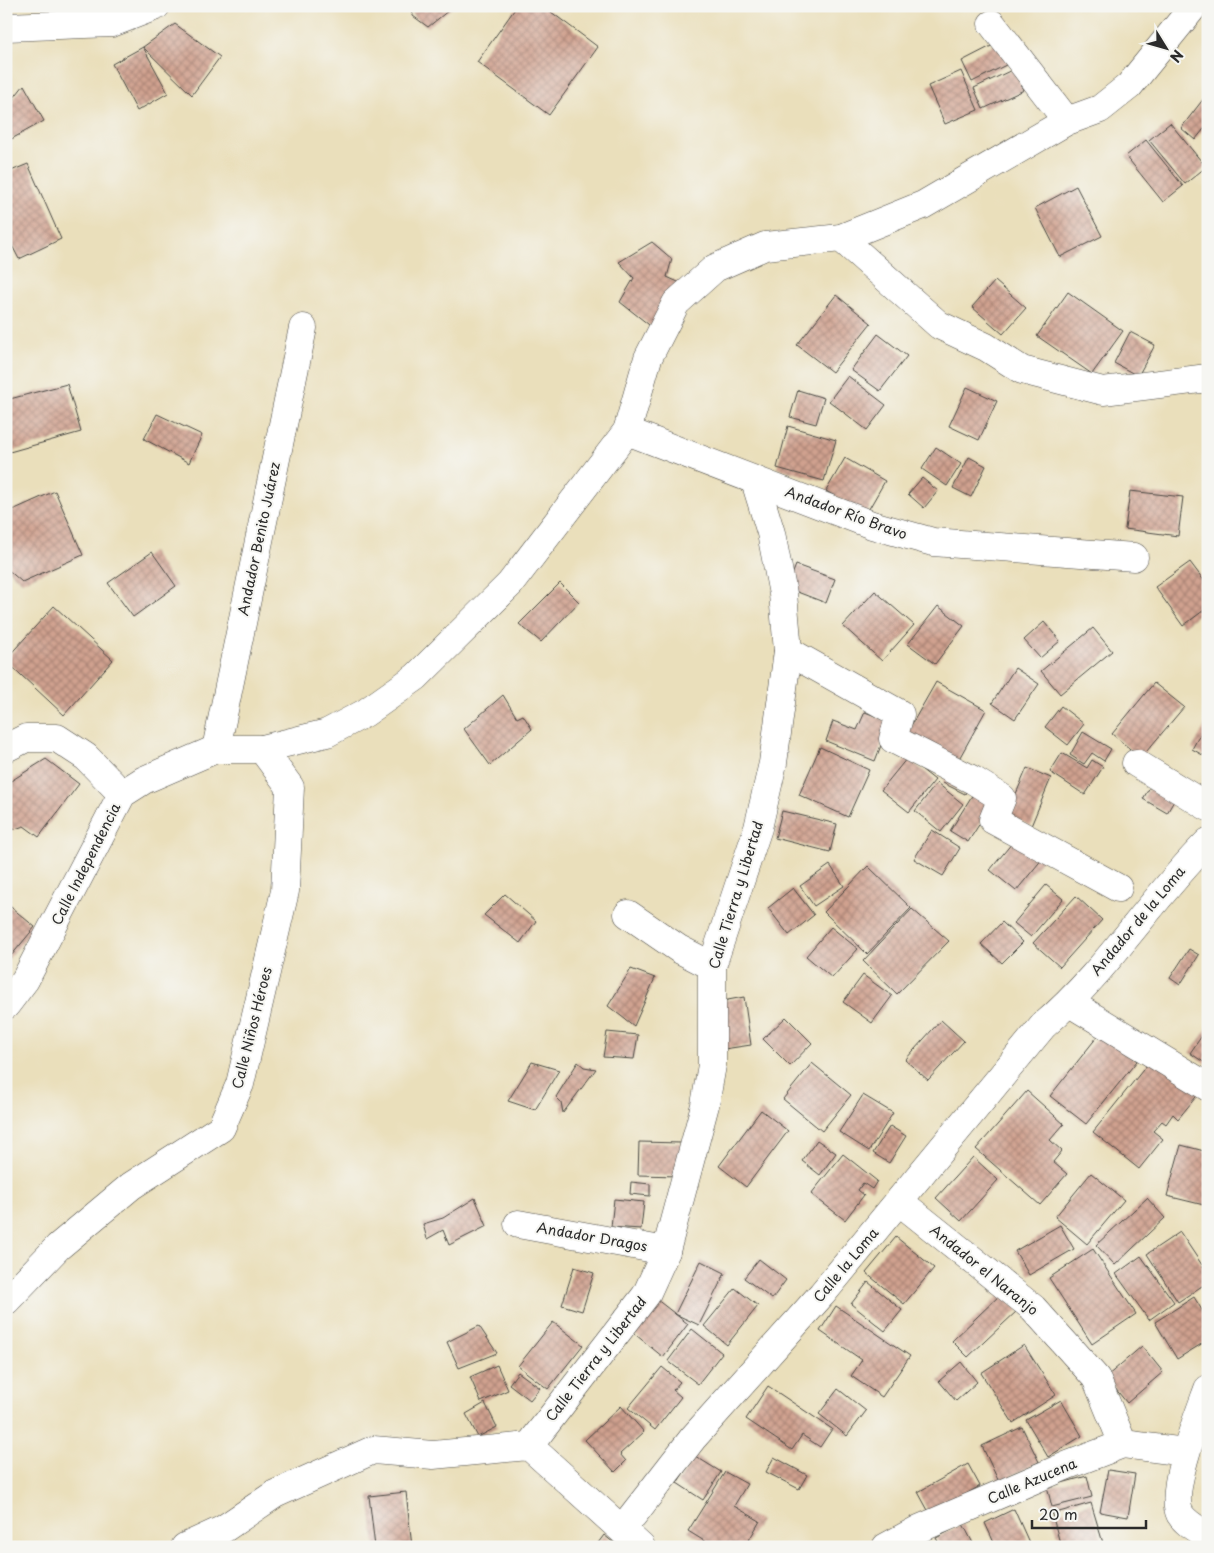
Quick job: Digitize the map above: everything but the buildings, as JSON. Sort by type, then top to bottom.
[{"type":"street","points":[[6,27],[112,23],[156,6]]},
{"type":"street","points":[[627,431],[648,358],[676,303],[715,268],[765,246],[841,238],[923,205],[1066,122],[1100,109],[1129,86],[1194,6]]},
{"type":"street","points":[[992,24],[1066,122]]},
{"type":"street","points":[[841,238],[939,325],[986,347],[1022,370],[1103,391],[1208,378]]},
{"type":"street","name":"Andador Benito Juárez","points":[[216,749],[303,328]]},
{"type":"street","name":"Andador Río Bravo","points":[[627,431],[872,525],[933,542],[1134,557]]},
{"type":"street","name":"Calle Independencia","points":[[6,1005],[25,980],[122,794],[144,780],[216,749],[262,749],[327,734],[365,712],[416,677],[510,584],[627,431]]},
{"type":"street","name":"Calle Tierra y Libertad","points":[[529,1446],[646,1295],[666,1251],[704,1105],[712,1065],[712,966],[758,828],[773,763],[788,651],[783,594],[772,533],[755,481]]},
{"type":"street","points":[[788,651],[900,714],[893,739],[973,780],[1002,798],[993,820],[1118,888]]},
{"type":"street","points":[[6,748],[26,738],[57,738],[86,757],[122,794]]},
{"type":"street","name":"Calle Niños Héroes","points":[[6,1301],[58,1247],[131,1186],[221,1128],[240,1084],[285,891],[290,787],[262,749]]},
{"type":"street","points":[[1136,763],[1208,808]]},
{"type":"street","name":"Andador de la Loma","points":[[1070,1003],[1185,864],[1208,842]]},
{"type":"street","points":[[628,914],[679,949],[712,966]]},
{"type":"street","points":[[1070,1003],[1208,1087]]},
{"type":"street","name":"Calle la Loma","points":[[632,1538],[693,1438],[822,1294],[900,1202],[1043,1026],[1070,1003]]},
{"type":"street","name":"Andador el Naranjo","points":[[900,1202],[1033,1308],[1096,1378],[1123,1444]]},
{"type":"street","name":"Andador Dragos","points":[[518,1224],[666,1251]]},
{"type":"street","points":[[1208,1389],[1185,1452],[1178,1499],[1180,1514],[1192,1526],[1208,1536]]},
{"type":"street","name":"Calle Azucena","points":[[886,1547],[930,1524],[1068,1465],[1123,1444],[1185,1452]]},
{"type":"street","points":[[185,1547],[222,1530],[275,1494],[373,1450],[433,1455],[529,1446],[632,1538]]}]
